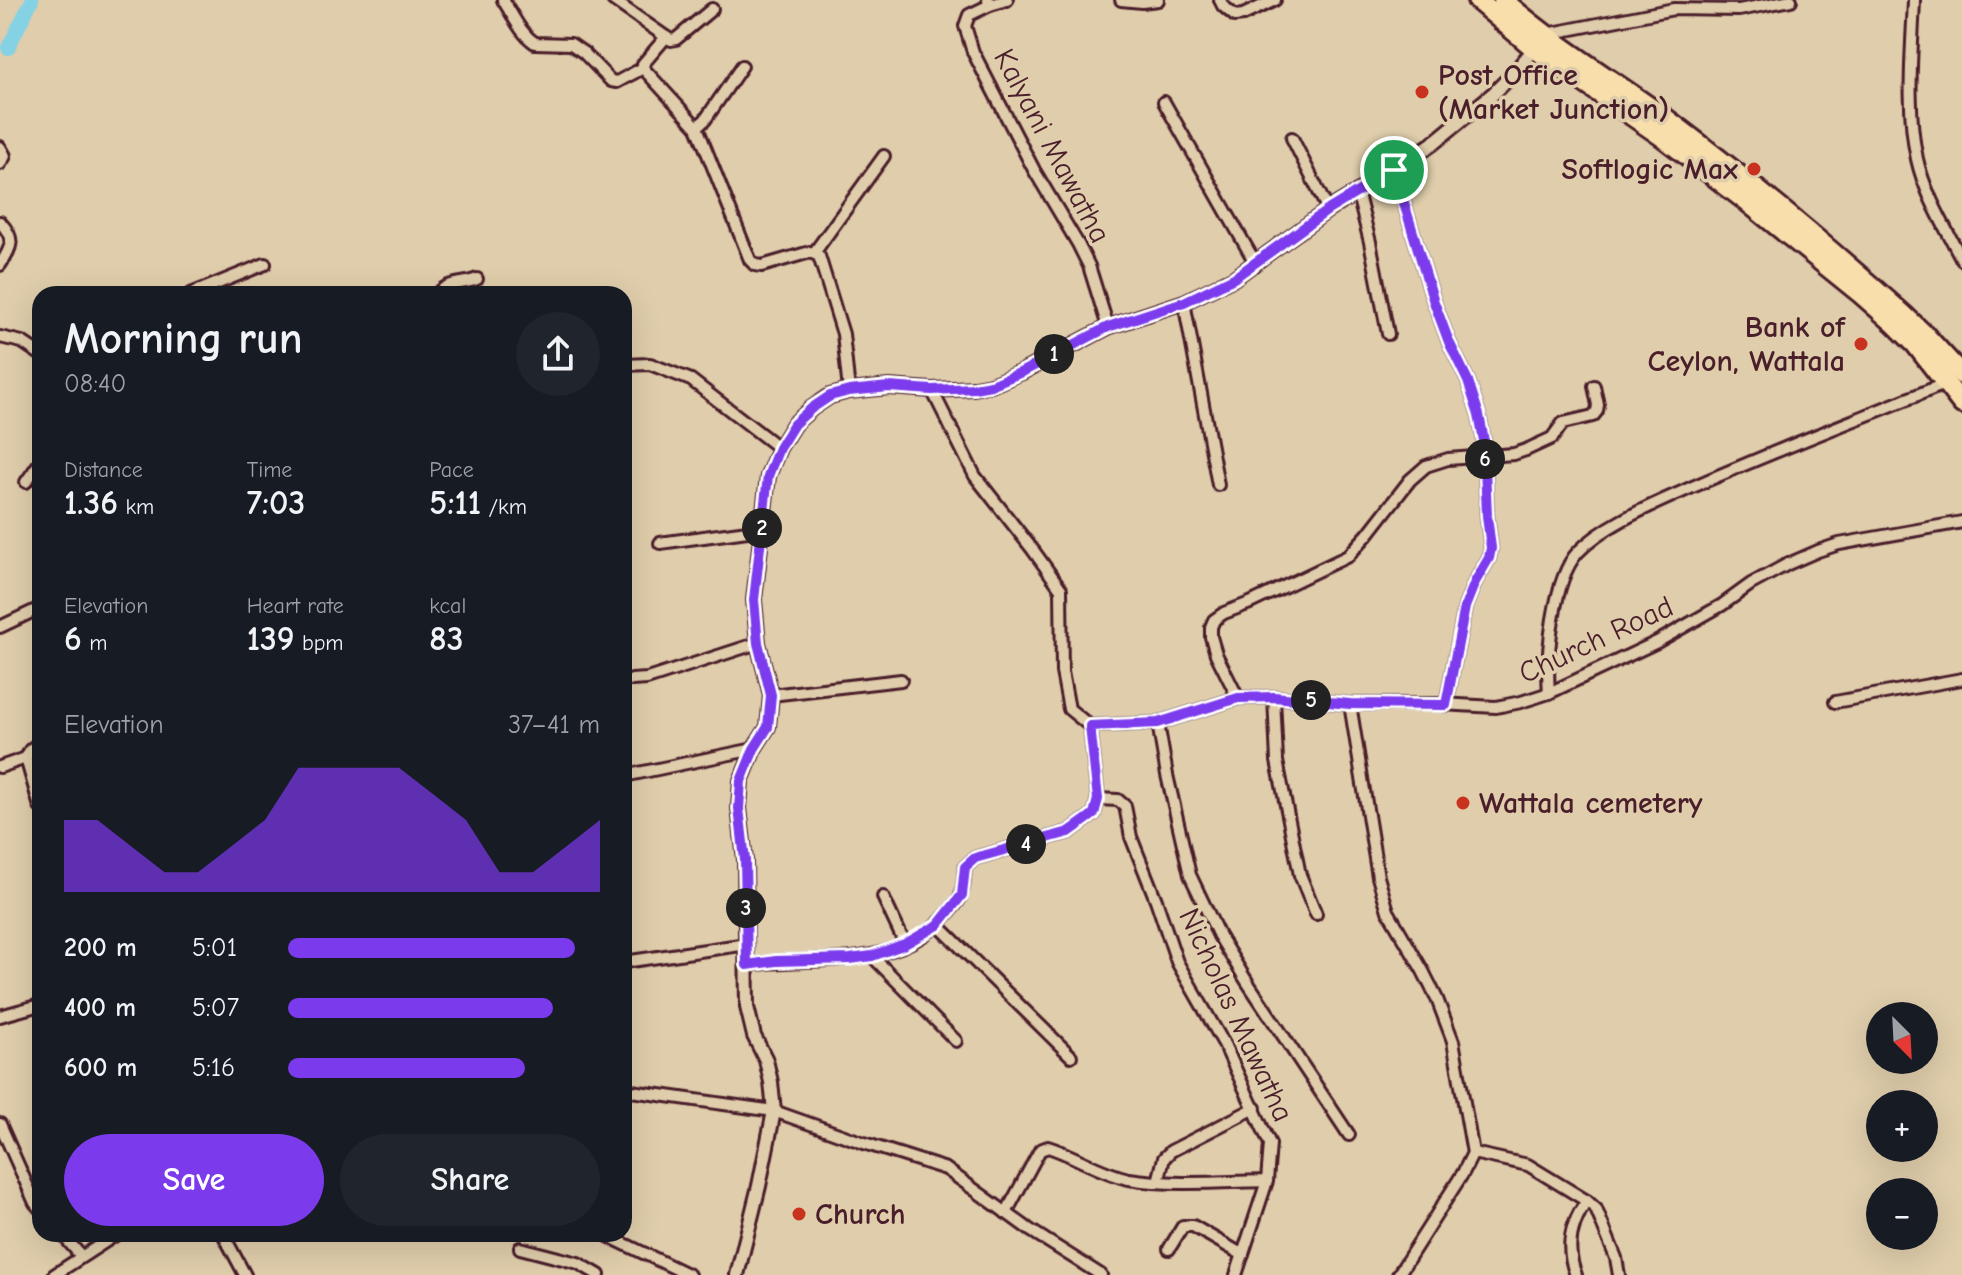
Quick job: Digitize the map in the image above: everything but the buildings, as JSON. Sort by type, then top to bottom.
[{"type":"highway","points":[[1477,0],[1540,41],[1758,210],[1894,323],[1955,379],[1962,404]]},
{"type":"highway","points":[[1503,0],[1540,41]]},
{"type":"street","points":[[503,0],[530,41],[571,44],[611,81],[617,82],[643,68],[666,37]]},
{"type":"street","points":[[613,0],[671,40],[712,9]]},
{"type":"street","points":[[989,2],[1007,0]]},
{"type":"street","points":[[1121,0],[1158,0]]},
{"type":"street","points":[[1220,0],[1235,16],[1275,0]]},
{"type":"street","points":[[737,1275],[774,1111],[766,1060],[754,1036],[747,1007],[745,860],[739,808],[741,781],[754,749],[768,727],[771,695],[758,643],[754,600],[768,476],[779,448],[794,424],[830,396],[849,391],[889,387],[932,390],[991,385],[1108,327],[1184,302],[1221,285],[1256,264],[1328,210],[1432,144],[1493,94],[1540,41],[1674,9],[1791,0]]},
{"type":"street","points":[[1914,0],[1909,96],[1918,161],[1928,191],[1962,260]]},
{"type":"street","name":"Kalyani Mawatha","points":[[989,2],[969,15],[965,26],[973,52],[1034,170],[1089,266],[1108,327]]},
{"type":"street","points":[[697,127],[742,66]]},
{"type":"street","points":[[643,68],[697,127],[750,260],[762,266],[810,252],[819,256],[843,334],[849,391]]},
{"type":"street","points":[[1164,102],[1256,264]]},
{"type":"street","points":[[1292,138],[1328,210]]},
{"type":"street","points":[[0,147],[5,156],[0,164]]},
{"type":"street","points":[[814,253],[884,156]]},
{"type":"street","points":[[1394,170],[1434,302],[1479,415],[1485,456],[1491,548],[1465,607],[1446,705]]},
{"type":"street","points":[[1357,191],[1388,334]]},
{"type":"street","points":[[0,222],[9,232],[11,242],[8,254],[0,265]]},
{"type":"street","points":[[211,286],[265,264]]},
{"type":"street","points":[[447,286],[477,279]]},
{"type":"street","points":[[1184,302],[1218,485]]},
{"type":"street","points":[[0,336],[22,342],[32,349]]},
{"type":"street","points":[[632,365],[650,364],[691,380],[779,448]]},
{"type":"street","points":[[1549,693],[1548,658],[1562,582],[1578,552],[1598,536],[1633,515],[1720,475],[1955,379]]},
{"type":"street","points":[[1238,698],[1216,654],[1211,637],[1214,620],[1348,556],[1410,480],[1426,466],[1448,459],[1514,454],[1552,438],[1563,423],[1593,416],[1598,405],[1594,386]]},
{"type":"street","points":[[747,965],[850,959],[872,956],[905,944],[938,925],[962,895],[965,867],[975,858],[1069,832],[1094,814],[1098,799],[1090,726],[1069,709],[1062,672],[1061,589],[975,476],[932,390]]},
{"type":"street","points":[[26,482],[32,473]]},
{"type":"street","name":"Church Road","points":[[1090,726],[1158,723],[1238,698],[1496,707],[1521,702],[1549,693],[1657,642],[1722,605],[1751,584],[1818,551],[1839,544],[1962,522]]},
{"type":"street","points":[[660,543],[762,529]]},
{"type":"street","points":[[0,627],[32,612]]},
{"type":"street","points":[[632,680],[647,679],[758,643]]},
{"type":"street","points":[[1835,702],[1962,679]]},
{"type":"street","points":[[771,695],[901,680]]},
{"type":"street","points":[[1274,697],[1277,761],[1300,875],[1316,914]]},
{"type":"street","points":[[1350,704],[1378,877],[1388,911],[1430,985],[1453,1041],[1473,1153],[1398,1275]]},
{"type":"street","points":[[1158,723],[1190,875],[1219,936],[1239,969],[1349,1135]]},
{"type":"street","points":[[32,748],[26,758],[32,779]]},
{"type":"street","points":[[632,774],[754,749]]},
{"type":"street","points":[[0,767],[26,758]]},
{"type":"street","name":"Nicholas Mawatha","points":[[1098,799],[1118,800],[1125,806],[1131,837],[1177,962],[1224,1044],[1270,1144],[1267,1181],[1236,1275]]},
{"type":"street","points":[[883,897],[905,944]]},
{"type":"street","points":[[938,925],[1071,1056]]},
{"type":"street","points":[[632,961],[747,944]]},
{"type":"street","points":[[872,956],[956,1041]]},
{"type":"street","points":[[0,1016],[32,1007]]},
{"type":"street","points":[[632,1091],[774,1111],[946,1169],[1006,1213],[1101,1275]]},
{"type":"street","points":[[1158,1182],[1164,1158],[1171,1151],[1255,1108]]},
{"type":"street","points":[[0,1124],[32,1196]]},
{"type":"street","points":[[1006,1213],[1040,1150],[1048,1147],[1099,1170],[1128,1179],[1158,1182],[1267,1181]]},
{"type":"street","points":[[1473,1153],[1528,1165],[1587,1201],[1596,1209],[1616,1258],[1619,1275]]},
{"type":"street","points":[[1576,1275],[1570,1255],[1570,1235],[1587,1201]]},
{"type":"street","points":[[1169,1249],[1183,1226],[1193,1226],[1243,1255]]},
{"type":"street","points":[[69,1242],[81,1256]]},
{"type":"street","points":[[54,1275],[104,1242]]},
{"type":"street","points":[[227,1242],[245,1275]]},
{"type":"street","points":[[620,1242],[689,1275]]},
{"type":"street","points":[[520,1248],[578,1263],[599,1275]]},
{"type":"waterway","points":[[8,48],[32,0]]},
{"type":"place","name":"Post Office (Market Junction)","points":[[1422,92]]},
{"type":"place","name":"Softlogic Max","points":[[1754,169]]},
{"type":"place","name":"Bank of Ceylon, Wattala","points":[[1861,344]]},
{"type":"place","name":"Wattala cemetery","points":[[1463,803]]},
{"type":"place","name":"Church","points":[[799,1214]]},
{"type":"route","points":[[1394,170],[1434,302],[1468,381],[1484,441],[1491,548],[1465,607],[1446,705],[1238,698],[1158,723],[1090,726],[1098,799],[1094,814],[1069,832],[975,858],[965,867],[962,895],[938,925],[905,944],[872,956],[747,965],[745,860],[739,808],[741,781],[754,749],[768,727],[771,695],[758,643],[754,600],[768,476],[779,448],[794,424],[830,396],[849,391],[889,387],[932,390],[974,388],[991,385],[1022,372],[1108,327],[1184,302],[1234,278],[1328,210],[1394,170]]}]
